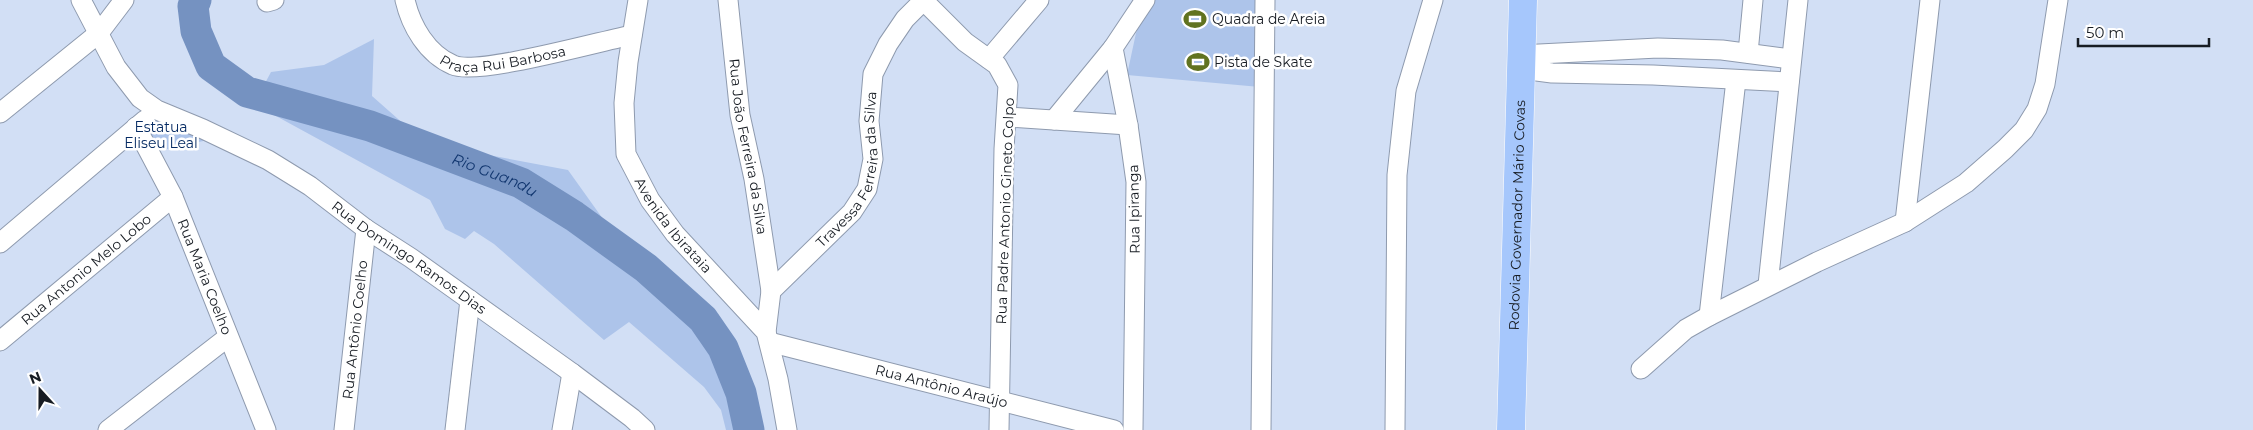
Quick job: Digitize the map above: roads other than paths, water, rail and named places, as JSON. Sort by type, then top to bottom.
[{"type":"highway","name":"Rodovia Governador Mário Covas","points":[[1511,430],[1522,0]]},
{"type":"street","name":"Rua Domingo Ramos Dias","points":[[81,0],[106,50],[128,84],[140,98],[157,110],[204,129],[268,160],[310,186],[366,229],[572,373],[645,430]]},
{"type":"street","points":[[0,113],[99,33],[124,0]]},
{"type":"street","name":"Praça Rui Barbosa","points":[[405,0],[409,15],[423,41],[437,55],[454,66],[483,67],[632,35]]},
{"type":"street","name":"Avenida Ibirataia","points":[[638,0],[624,104],[626,154],[650,200],[675,234],[767,337],[778,379],[787,430]]},
{"type":"street","name":"Rua João Ferreira da Silva","points":[[728,0],[740,116],[754,179],[771,292]]},
{"type":"street","name":"Travessa Ferreira da Silva","points":[[771,292],[852,212],[867,189],[873,159],[869,120],[872,74],[896,31],[923,0]]},
{"type":"street","name":"Rua Padre Antonio Gineto Colpo","points":[[923,0],[965,42],[997,65],[1008,85],[1004,149],[999,430]]},
{"type":"street","points":[[989,59],[1039,0]]},
{"type":"street","points":[[1054,120],[1113,48],[1145,0]]},
{"type":"street","points":[[1260,430],[1265,0]]},
{"type":"street","points":[[1395,430],[1397,175],[1406,91],[1433,0]]},
{"type":"street","points":[[1748,53],[1753,0]]},
{"type":"street","points":[[1768,285],[1798,0]]},
{"type":"street","points":[[1905,222],[1930,0]]},
{"type":"street","points":[[1640,368],[1686,330],[1708,316],[1768,285],[1905,222],[1966,184],[2024,130],[2037,109],[2044,84],[2058,0]]},
{"type":"street","name":"Rua Ipiranga","points":[[1113,48],[1128,125],[1136,182],[1133,430]]},
{"type":"street","points":[[1521,62],[1658,48],[1722,50],[1792,59]]},
{"type":"street","points":[[1708,316],[1727,79],[1722,50]]},
{"type":"street","points":[[1521,62],[1552,74],[1789,82]]},
{"type":"street","points":[[0,243],[157,110]]},
{"type":"street","points":[[1007,117],[1128,125]]},
{"type":"street","name":"Rua Maria Coelho","points":[[136,128],[173,197],[266,430]]},
{"type":"street","name":"Rua Antonio Melo Lobo","points":[[0,341],[173,197]]},
{"type":"street","name":"Rua Antônio Coelho","points":[[344,430],[366,229]]},
{"type":"street","points":[[767,337],[771,292]]},
{"type":"street","points":[[455,430],[470,300]]},
{"type":"street","points":[[108,430],[228,337]]},
{"type":"street","name":"Rua Antônio Araújo","points":[[767,337],[1114,430]]},
{"type":"street","points":[[562,430],[572,373]]},
{"type":"waterway","name":"Rio Guandu","points":[[196,0],[193,6],[196,31],[211,66],[247,92],[370,126],[521,183],[574,216],[646,268],[703,319],[723,348],[741,393],[749,430]]},
{"type":"place","name":"Quadra de Areia","points":[[1195,19]]},
{"type":"place","name":"Pista de Skate","points":[[1198,62]]},
{"type":"park label","name":"Estatua Eliseu Leal","points":[[161,136]]}]
